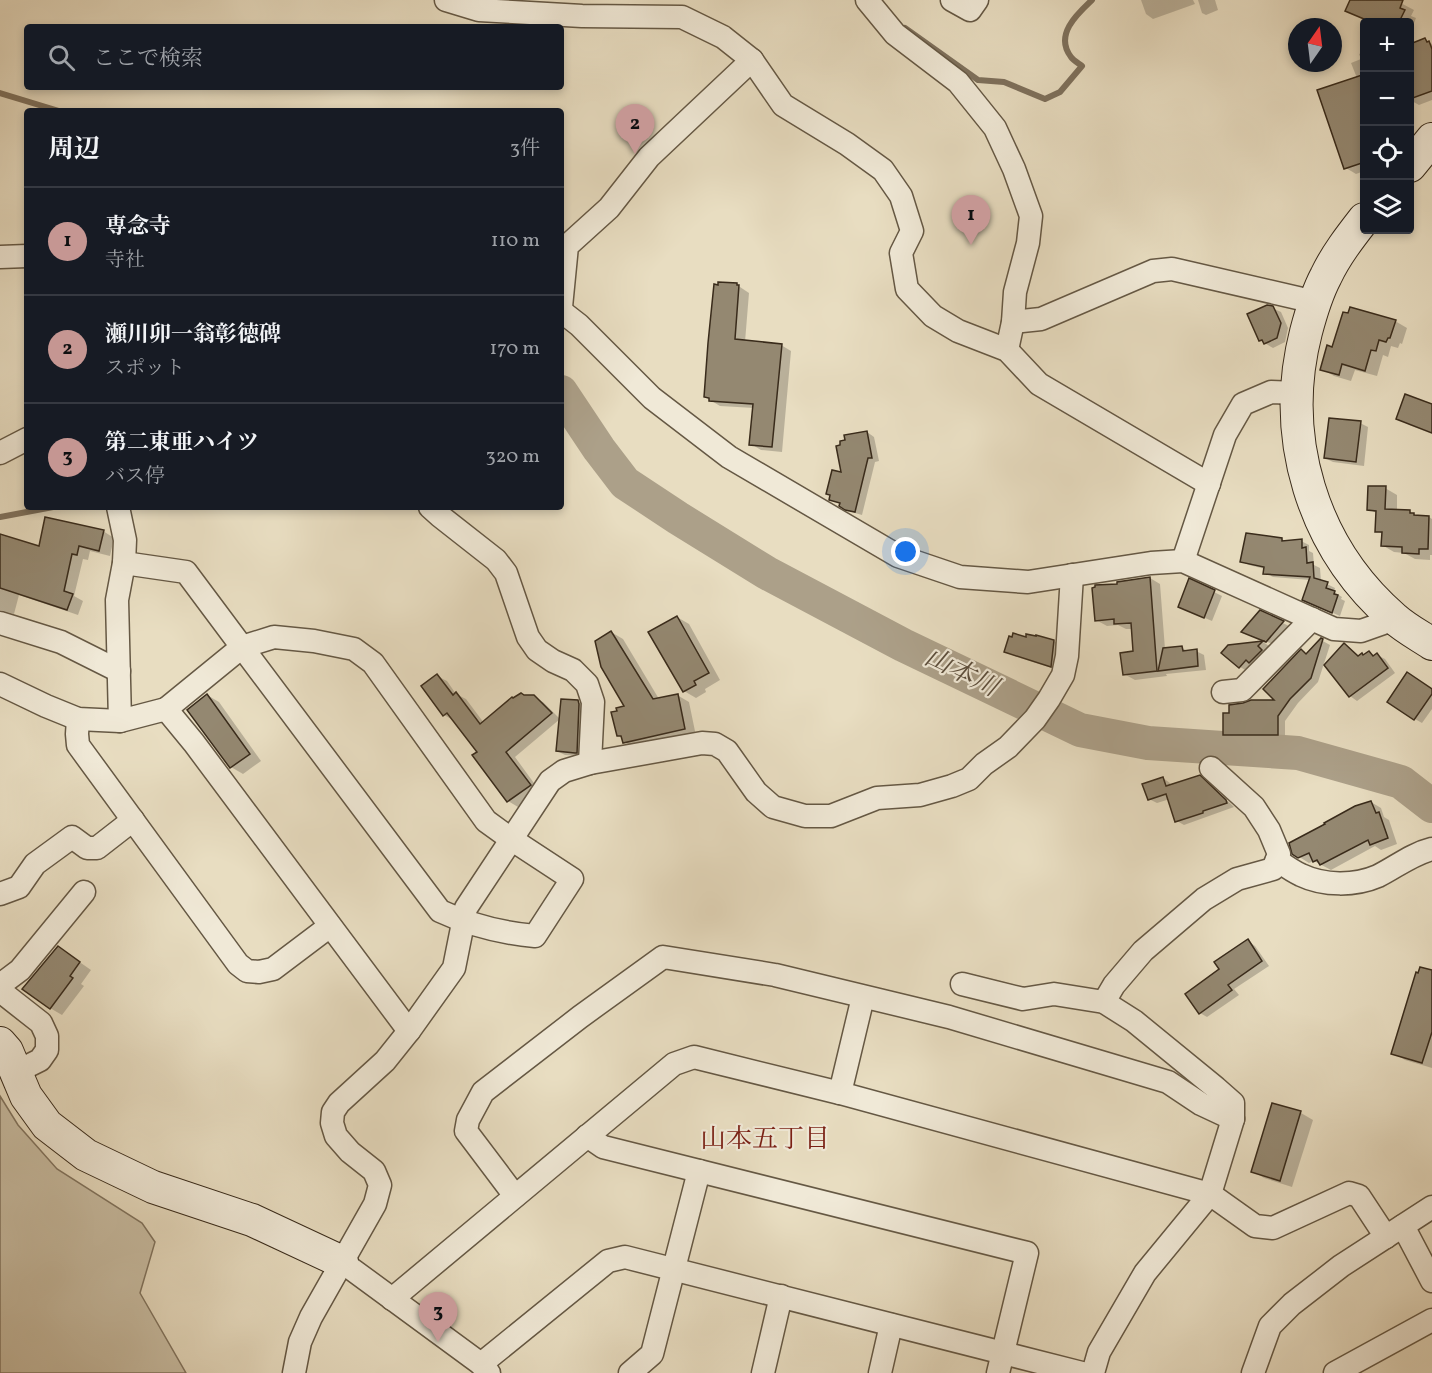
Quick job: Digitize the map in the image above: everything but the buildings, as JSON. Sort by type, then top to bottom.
[{"type":"street","points":[[446,0],[479,10],[582,16],[682,17],[723,37],[752,60],[783,105],[847,144],[883,170],[901,196],[912,231],[901,253],[907,288],[933,316],[958,332],[1007,350],[1039,384],[1209,484]]},
{"type":"street","points":[[867,0],[896,34],[958,82],[995,128],[1014,169],[1031,216],[1028,243],[1015,292],[1013,322],[1007,350]]},
{"type":"street","points":[[952,0],[970,10],[977,0]]},
{"type":"street","points":[[564,278],[567,246],[609,208],[649,157],[752,60]]},
{"type":"street","points":[[1414,161],[1432,139]]},
{"type":"street","points":[[1360,225],[1325,277],[1315,302],[1301,353],[1297,393],[1297,432],[1304,473],[1315,505],[1336,551],[1364,588],[1395,619],[1432,644]]},
{"type":"street","points":[[0,257],[24,256]]},
{"type":"street","points":[[1013,322],[1041,319],[1152,271],[1172,269],[1315,302]]},
{"type":"street","points":[[564,312],[652,398],[729,457],[898,556],[960,577],[1028,582],[1151,563],[1183,561],[1334,629],[1360,631],[1395,619]]},
{"type":"street","points":[[1183,561],[1225,435],[1243,404],[1271,392],[1297,393]]},
{"type":"street","points":[[0,453],[24,441]]},
{"type":"street","points":[[119,510],[125,540],[124,563],[117,600],[120,721]]},
{"type":"street","points":[[434,510],[496,560],[506,573],[528,637],[537,650],[553,661],[573,670],[587,684],[593,702],[590,763]]},
{"type":"street","points":[[0,684],[78,719],[120,721],[166,709],[242,647],[274,637],[354,649],[373,663],[486,821],[572,879],[535,936],[514,934],[464,922],[440,911],[242,647],[186,572],[124,563]]},
{"type":"street","points":[[294,1373],[300,1342],[311,1317],[375,1204],[380,1185],[374,1171],[350,1152],[336,1136],[332,1123],[333,1112],[339,1103],[385,1061],[454,968],[466,908],[550,781],[564,771],[590,763],[702,743],[715,744],[727,751],[756,792],[773,807],[805,816],[831,816],[877,798],[920,795],[952,786],[969,779],[984,764],[1008,747],[1043,708],[1063,675],[1067,656],[1072,575]]},
{"type":"street","points":[[1223,692],[1242,690],[1312,619]]},
{"type":"street","points":[[0,623],[62,642],[119,671]]},
{"type":"street","points":[[166,709],[194,743],[409,1031]]},
{"type":"street","points":[[78,719],[78,746],[238,964],[247,971],[259,972],[273,969],[330,926]]},
{"type":"street","points":[[1104,1002],[1114,985],[1143,951],[1204,899],[1237,879],[1273,869],[1279,854],[1269,830],[1254,807],[1211,768]]},
{"type":"street","points":[[0,894],[19,887],[35,864],[72,837],[87,848],[97,848],[133,820]]},
{"type":"street","points":[[1277,860],[1302,875],[1326,883],[1352,883],[1377,876],[1421,852],[1432,849]]},
{"type":"street","points":[[16,1072],[40,1060],[47,1050],[47,1036],[41,1023],[4,994],[0,986],[20,970],[84,892]]},
{"type":"street","points":[[515,1197],[466,1131],[468,1120],[483,1092],[580,1017],[663,957],[775,975],[949,1017],[1168,1083],[1201,1104],[1233,1119]]},
{"type":"street","points":[[962,984],[1023,999],[1054,994],[1104,1002],[1134,1021],[1233,1103],[1233,1119],[1210,1194],[1145,1273],[1099,1352],[1093,1373]]},
{"type":"street","points":[[840,1093],[863,997]]},
{"type":"street","points":[[0,1043],[8,1052],[26,1096],[47,1125],[86,1155],[153,1187],[252,1220],[342,1262],[485,1369],[608,1261],[625,1257],[891,1324],[1000,1363],[1082,1373]]},
{"type":"street","points":[[392,1299],[674,1064],[694,1057],[840,1093],[1210,1194],[1255,1226],[1273,1228],[1348,1193],[1359,1196],[1395,1232],[1432,1281]]},
{"type":"street","points":[[588,1136],[603,1147],[1027,1253],[1000,1363]]},
{"type":"street","points":[[630,1373],[652,1354],[699,1171]]},
{"type":"street","points":[[1253,1373],[1270,1326],[1292,1304],[1341,1266],[1432,1207]]},
{"type":"street","points":[[763,1373],[781,1296]]},
{"type":"street","points":[[1335,1373],[1432,1320]]},
{"type":"street","points":[[880,1373],[891,1324]]},
{"type":"shaded area","points":[[0,1096],[18,1125],[57,1169],[142,1223],[155,1242],[140,1293],[186,1373],[0,1373]]},
{"type":"waterway","points":[[905,28],[978,80],[1004,82],[1045,99],[1060,92],[1082,66],[1071,57],[1066,49],[1066,33],[1074,18],[1092,0]]},
{"type":"waterway","points":[[0,93],[49,108]]},
{"type":"waterway","name":"山本川","points":[[564,396],[625,483],[678,518],[767,573],[903,645],[1080,730],[1148,743],[1298,753],[1401,782],[1432,806]]},
{"type":"waterway","name":"山本川","points":[[0,517],[37,510]]},
{"type":"place","name":"瀬川卯一翁彰徳碑","points":[[635,154]]},
{"type":"place","name":"専念寺","points":[[971,245]]},
{"type":"place","name":"第二東亜ハイツ","points":[[438,1342]]},
{"type":"district","name":"山本五丁目","points":[[765,1140]]}]
